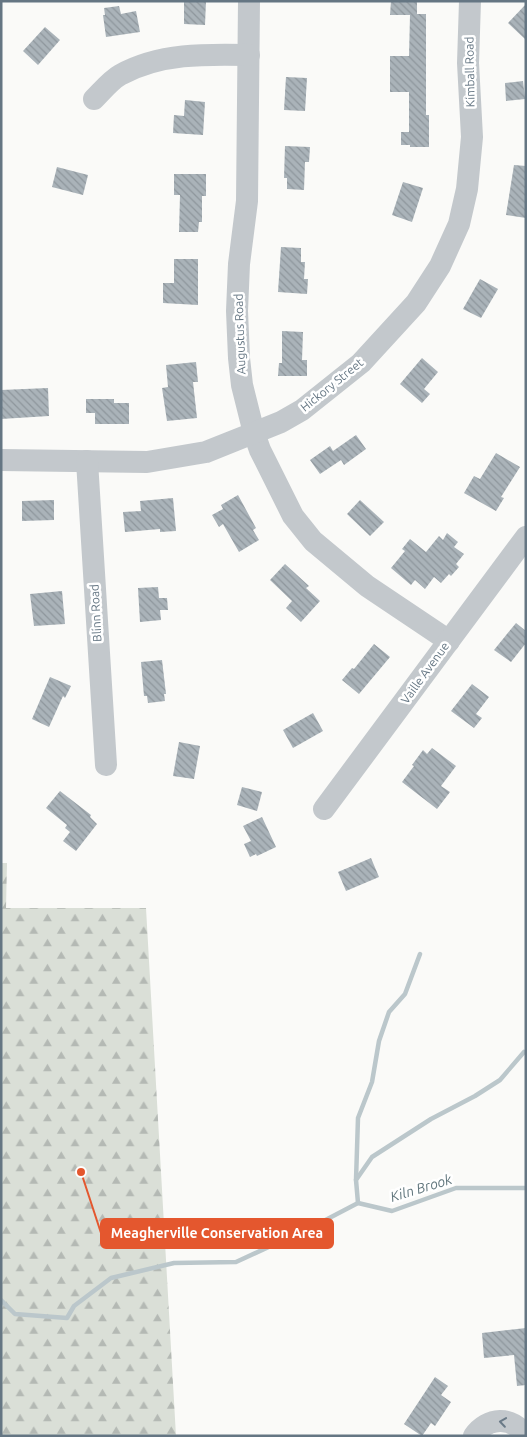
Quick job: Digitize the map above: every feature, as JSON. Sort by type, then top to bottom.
[{"type":"street","name":"Augustus Road","points":[[249,1],[247,201],[239,264],[237,311],[242,385],[254,433],[260,450],[294,516],[312,541],[367,586],[448,641]]},
{"type":"street","name":"Kimball Road","points":[[470,1],[468,63],[471,143]]},
{"type":"street","points":[[94,99],[119,76],[149,63],[194,54],[249,55]]},
{"type":"street","name":"Hickory Street","points":[[1,460],[155,461],[206,452],[281,422],[302,410],[361,362],[416,303],[440,266],[459,224],[467,189],[471,143]]},
{"type":"street","name":"Blinn Road","points":[[87,461],[106,765]]},
{"type":"street","name":"Vaille Avenue","points":[[324,809],[526,537]]},
{"type":"street","points":[[474,1436],[479,1429],[496,1420],[515,1424],[524,1436]]},
{"type":"green space","points":[[1,863],[7,863],[6,908],[146,908],[176,1436],[1,1436]]},
{"type":"building","points":[[184,1],[206,1],[205,25],[184,24]]},
{"type":"building","points":[[391,1],[417,1],[417,14],[426,14],[426,115],[429,115],[429,147],[401,145],[401,132],[409,132],[409,92],[390,92],[390,56],[409,56],[410,15],[390,15]]},
{"type":"building","points":[[526,4],[526,40],[508,23]]},
{"type":"building","points":[[119,6],[121,14],[136,11],[140,32],[106,37],[104,8]]},
{"type":"building","points":[[45,27],[60,40],[38,65],[23,51]]},
{"type":"building","points":[[286,77],[307,78],[305,111],[284,110]]},
{"type":"building","points":[[523,81],[525,99],[506,101],[505,83]]},
{"type":"building","points":[[185,100],[205,102],[203,135],[173,133],[174,115],[184,116]]},
{"type":"building","points":[[285,146],[310,147],[309,162],[305,162],[304,190],[287,189],[287,178],[284,178]]},
{"type":"building","points":[[514,165],[526,166],[526,218],[506,215]]},
{"type":"building","points":[[57,167],[88,175],[83,195],[52,187]]},
{"type":"building","points":[[174,174],[206,174],[206,196],[202,196],[202,222],[199,222],[198,232],[179,232],[180,195],[174,195]]},
{"type":"building","points":[[403,182],[423,188],[412,222],[392,215]]},
{"type":"building","points":[[281,247],[301,248],[301,262],[305,262],[304,279],[308,279],[307,294],[278,292]]},
{"type":"building","points":[[174,259],[198,259],[198,305],[163,303],[163,283],[174,283]]},
{"type":"building","points":[[480,279],[498,289],[481,318],[463,309]]},
{"type":"building","points":[[282,331],[303,332],[302,360],[307,360],[307,376],[278,376],[279,363],[282,363]]},
{"type":"building","points":[[422,358],[438,372],[424,389],[430,394],[422,403],[400,384]]},
{"type":"building","points":[[196,362],[198,382],[193,382],[197,418],[167,421],[162,388],[168,387],[166,365]]},
{"type":"building","points":[[48,388],[49,416],[1,419],[1,390]]},
{"type":"building","points":[[86,399],[114,399],[114,403],[129,403],[129,424],[95,424],[95,413],[86,413]]},
{"type":"building","points":[[356,435],[366,449],[344,465],[341,460],[320,474],[310,460],[330,446],[333,451]]},
{"type":"building","points":[[496,453],[520,467],[501,497],[504,498],[496,511],[464,493],[474,476],[480,479]]},
{"type":"building","points":[[238,495],[256,528],[253,530],[259,540],[239,552],[223,524],[219,527],[212,515],[223,509],[221,505]]},
{"type":"building","points":[[173,498],[176,531],[160,532],[160,529],[125,532],[123,512],[141,511],[140,501]]},
{"type":"building","points":[[54,500],[54,520],[22,521],[22,501]]},
{"type":"building","points":[[360,500],[384,522],[370,536],[347,514]]},
{"type":"building","points":[[447,533],[458,542],[454,547],[464,554],[456,564],[459,567],[441,583],[434,577],[425,589],[415,580],[411,585],[391,568],[405,551],[402,549],[410,539],[426,552],[439,536],[443,540]]},
{"type":"building","points":[[285,564],[309,586],[306,588],[320,601],[301,622],[286,608],[292,601],[270,580]]},
{"type":"building","points":[[158,587],[159,598],[167,598],[168,610],[160,610],[161,620],[140,622],[138,588]]},
{"type":"building","points":[[62,591],[65,624],[34,626],[30,594]]},
{"type":"building","points":[[516,623],[526,631],[526,643],[511,662],[494,650]]},
{"type":"building","points":[[374,644],[390,657],[359,694],[342,680],[352,668],[354,669]]},
{"type":"building","points":[[162,660],[166,694],[164,694],[165,701],[148,703],[147,696],[144,696],[141,662]]},
{"type":"building","points":[[50,677],[71,686],[65,698],[63,696],[49,727],[32,719]]},
{"type":"building","points":[[472,684],[489,697],[476,714],[482,718],[474,728],[451,711]]},
{"type":"building","points":[[313,713],[323,731],[293,748],[283,730]]},
{"type":"building","points":[[179,742],[200,746],[194,779],[173,776]]},
{"type":"building","points":[[432,748],[456,766],[441,786],[450,792],[437,809],[402,782],[423,750],[427,754]]},
{"type":"building","points":[[242,787],[262,792],[257,811],[237,805]]},
{"type":"building","points":[[60,791],[91,815],[90,817],[97,824],[76,851],[63,841],[70,832],[65,828],[67,825],[46,808]]},
{"type":"building","points":[[262,817],[276,847],[257,856],[256,854],[250,857],[244,844],[251,841],[243,826]]},
{"type":"building","points":[[371,858],[379,877],[346,891],[338,872]]},
{"type":"building","points":[[526,1328],[526,1385],[517,1386],[514,1355],[484,1358],[482,1333]]},
{"type":"building","points":[[435,1377],[448,1386],[441,1395],[451,1402],[435,1426],[431,1423],[422,1436],[404,1424]]},
{"type":"waterway","points":[[356,1180],[358,1118],[372,1082],[379,1041],[389,1012],[405,994],[420,954]]},
{"type":"waterway","points":[[358,1203],[356,1180],[372,1157],[431,1119],[475,1096],[500,1080],[524,1052]]},
{"type":"waterway","name":"Kiln Brook","points":[[1,1300],[15,1314],[67,1318],[74,1306],[111,1278],[174,1263],[236,1262],[314,1226],[358,1203],[392,1211],[456,1188],[526,1188]]},
{"type":"place","name":"Meagherville Conservation Area","points":[[81,1172]]}]
